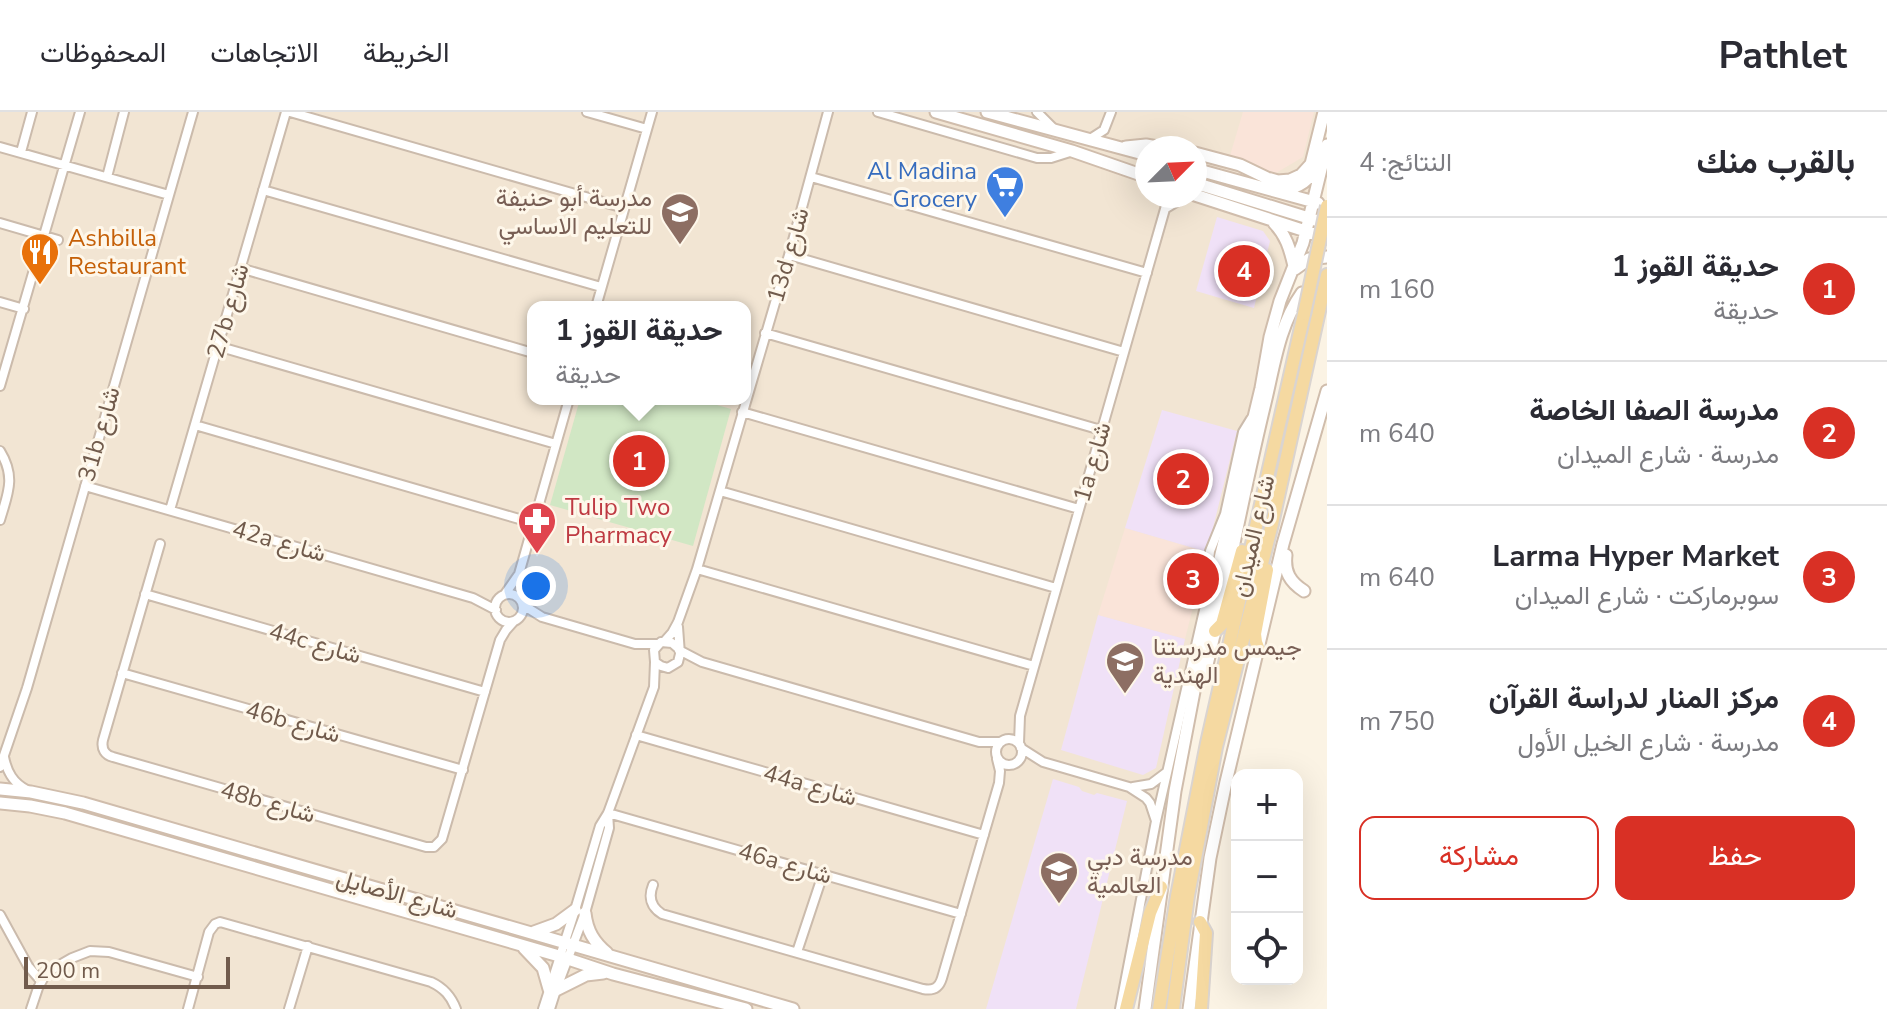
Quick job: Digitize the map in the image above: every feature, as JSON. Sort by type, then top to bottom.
[{"type":"main road","points":[[936,112],[1135,172]]},
{"type":"main road","points":[[987,112],[1135,152]]},
{"type":"main road","points":[[1207,156],[1240,165],[1267,178],[1284,181],[1295,178],[1305,172],[1313,159],[1324,112]]},
{"type":"main road","points":[[1273,191],[1299,186],[1310,177],[1327,143]]},
{"type":"main road","points":[[1145,1009],[1175,791],[1217,571],[1280,301],[1310,219],[1327,143]]},
{"type":"main road","points":[[1119,148],[1135,145]]},
{"type":"main road","points":[[1207,172],[1327,205],[1327,174]]},
{"type":"main road","points":[[1258,174],[1273,191]]},
{"type":"main road","points":[[1207,187],[1310,219],[1327,221]]},
{"type":"main road","points":[[1207,199],[1327,238]]},
{"type":"main road","points":[[1314,202],[1327,214]]},
{"type":"main road","name":"شارع الميدان","points":[[1159,1009],[1204,757],[1327,205]]},
{"type":"main road","points":[[1273,222],[1285,236],[1294,268]]},
{"type":"main road","points":[[1306,232],[1327,228]]},
{"type":"main road","points":[[1294,268],[1309,259],[1327,257]]},
{"type":"main road","name":"شارع الميدان","points":[[1173,1009],[1180,947],[1210,776],[1272,524],[1327,275]]},
{"type":"main road","points":[[1194,690],[1203,681],[1283,330],[1302,293]]},
{"type":"main road","points":[[1189,1009],[1210,858],[1226,782],[1283,544],[1327,391]]},
{"type":"main road","points":[[1215,631],[1222,624],[1257,498],[1264,488]]},
{"type":"main road","points":[[1259,650],[1255,634],[1274,532],[1272,524]]},
{"type":"main road","points":[[1283,544],[1287,573],[1295,586],[1304,591]]},
{"type":"main road","name":"شارع الأصايل","points":[[0,789],[83,803],[793,1009]]},
{"type":"main road","name":"شارع الأصايل","points":[[0,803],[65,813],[613,974],[746,1009]]},
{"type":"main road","points":[[1123,1009],[1150,913],[1161,887]]},
{"type":"main road","points":[[531,933],[580,912],[593,939],[611,956]]},
{"type":"main road","points":[[1200,922],[1206,933],[1201,1009]]},
{"type":"main road","points":[[521,945],[543,968],[553,989],[586,975],[613,974]]},
{"type":"street","points":[[21,152],[32,112]]},
{"type":"street","points":[[0,386],[80,112]]},
{"type":"street","points":[[107,177],[124,112]]},
{"type":"street","name":"31b شارع","points":[[0,767],[27,688],[193,112]]},
{"type":"street","points":[[288,112],[624,208]]},
{"type":"street","name":"27b شارع","points":[[170,510],[288,112]]},
{"type":"street","points":[[587,112],[647,129]]},
{"type":"street","points":[[598,301],[652,112]]},
{"type":"street","points":[[878,112],[1037,158],[1051,158],[1072,151]]},
{"type":"street","points":[[1037,112],[1057,132]]},
{"type":"street","points":[[1089,140],[1100,134],[1111,112]]},
{"type":"street","name":"13d شارع","points":[[751,381],[829,114]]},
{"type":"street","points":[[1107,125],[1110,136],[1119,148]]},
{"type":"street","points":[[0,147],[169,195]]},
{"type":"street","points":[[811,177],[1147,273]]},
{"type":"street","points":[[263,190],[601,287]]},
{"type":"street","name":"1a شارع","points":[[1020,746],[1020,716],[1165,209]]},
{"type":"street","points":[[0,223],[58,240]]},
{"type":"street","points":[[789,255],[1124,352]]},
{"type":"street","points":[[240,268],[527,351]]},
{"type":"street","points":[[0,302],[24,309]]},
{"type":"street","points":[[765,333],[1101,430]]},
{"type":"street","points":[[217,346],[556,444]]},
{"type":"street","points":[[463,770],[500,640],[521,615],[519,574],[567,405]]},
{"type":"street","name":"13d شارع","points":[[661,643],[678,622],[697,569],[744,405]]},
{"type":"street","points":[[742,412],[1079,509]]},
{"type":"street","name":"شارع الميدان","points":[[1123,1009],[1156,821],[1205,606],[1211,544],[1225,514],[1243,432],[1254,415]]},
{"type":"street","points":[[195,425],[533,523]]},
{"type":"street","points":[[0,451],[7,462],[10,479],[0,520]]},
{"type":"street","name":"42a شارع","points":[[85,486],[473,598],[503,595]]},
{"type":"street","points":[[720,491],[1056,588]]},
{"type":"street","points":[[122,673],[160,544]]},
{"type":"street","points":[[697,569],[1034,666]]},
{"type":"street","points":[[500,640],[497,600],[519,574]]},
{"type":"street","name":"44c شارع","points":[[145,594],[485,692]]},
{"type":"street","points":[[503,595],[513,594],[542,617],[635,644],[672,643],[702,662],[979,742],[1015,740],[1043,762]]},
{"type":"street","name":"42a شارع","points":[[473,598],[497,613]]},
{"type":"street","points":[[497,613],[505,621],[542,617]]},
{"type":"street","name":"13d شارع","points":[[678,622],[679,650]]},
{"type":"street","points":[[543,1009],[580,912],[600,826],[608,813],[654,687],[654,650],[661,643]]},
{"type":"street","points":[[635,644],[661,666],[702,662]]},
{"type":"street","points":[[654,687],[680,659],[679,650]]},
{"type":"street","name":"48b شارع","points":[[122,673],[103,740],[103,749],[108,756],[426,847],[434,847],[442,839],[463,770]]},
{"type":"street","name":"46b شارع","points":[[122,673],[463,770]]},
{"type":"street","name":"1a شارع","points":[[1003,741],[1020,716]]},
{"type":"street","name":"44a شارع","points":[[636,735],[984,835]]},
{"type":"street","points":[[653,885],[651,901],[662,914],[923,989],[935,989],[940,985],[999,783],[1000,771],[995,750],[1003,741]]},
{"type":"street","points":[[979,742],[1006,765],[1043,762],[1129,787],[1150,803],[1156,821]]},
{"type":"street","points":[[999,783],[1021,756],[1020,746]]},
{"type":"street","points":[[4,756],[9,774],[31,792]]},
{"type":"street","points":[[1129,787],[1151,784],[1167,772]]},
{"type":"street","name":"46a شارع","points":[[608,813],[961,914]]},
{"type":"street","points":[[797,952],[823,874]]},
{"type":"street","points":[[0,915],[32,972],[41,981]]},
{"type":"street","points":[[188,1009],[209,932],[215,924],[225,923],[431,982],[450,996],[456,1009]]},
{"type":"street","points":[[289,1009],[308,946]]},
{"type":"street","points":[[31,1009],[41,981],[51,970],[90,951],[198,977]]},
{"type":"street","points":[[550,1009],[553,989]]},
{"type":"shaded area","points":[[0,112],[1327,112],[1324,139],[1276,308],[1160,834],[1134,1009],[0,1009]]},
{"type":"shaded area","points":[[1243,112],[1314,112],[1303,157],[1276,173],[1229,159]]},
{"type":"shaded area","points":[[1217,217],[1263,231],[1270,241],[1254,308],[1196,291]]},
{"type":"shaded area","points":[[1162,410],[1237,431],[1207,552],[1125,528]]},
{"type":"shaded area","points":[[1125,528],[1207,552],[1185,639],[1098,615]]},
{"type":"shaded area","name":"جيمس مدرستنا الهندية","points":[[1098,615],[1185,639],[1156,768],[1143,775],[1061,750]]},
{"type":"shaded area","name":"مدرسة دبي العالمية","points":[[1053,779],[1094,795],[1097,793],[1127,801],[1076,1009],[986,1009]]},
{"type":"green space","points":[[578,405],[717,405],[731,409],[693,546],[550,505]]},
{"type":"place","name":"Al Madina Grocery","points":[[1005,219]]},
{"type":"place","name":"مدرسة أبو حنيفة للتعليم الاساسي","points":[[680,246]]},
{"type":"place","name":"مركز المنار لدراسة القرآن","points":[[1244,271]]},
{"type":"place","name":"Ashbilla Restaurant","points":[[40,286]]},
{"type":"place","name":"حديقة القوز 1","points":[[639,461]]},
{"type":"place","name":"مدرسة الصفا الخاصة","points":[[1183,479]]},
{"type":"place","name":"Tulip Two Pharmacy","points":[[537,555]]},
{"type":"place","name":"Larma Hyper Market","points":[[1193,579]]},
{"type":"place","name":"جيمس مدرستنا الهندية","points":[[1125,695]]},
{"type":"place","name":"مدرسة دبي العالمية","points":[[1059,905]]}]
